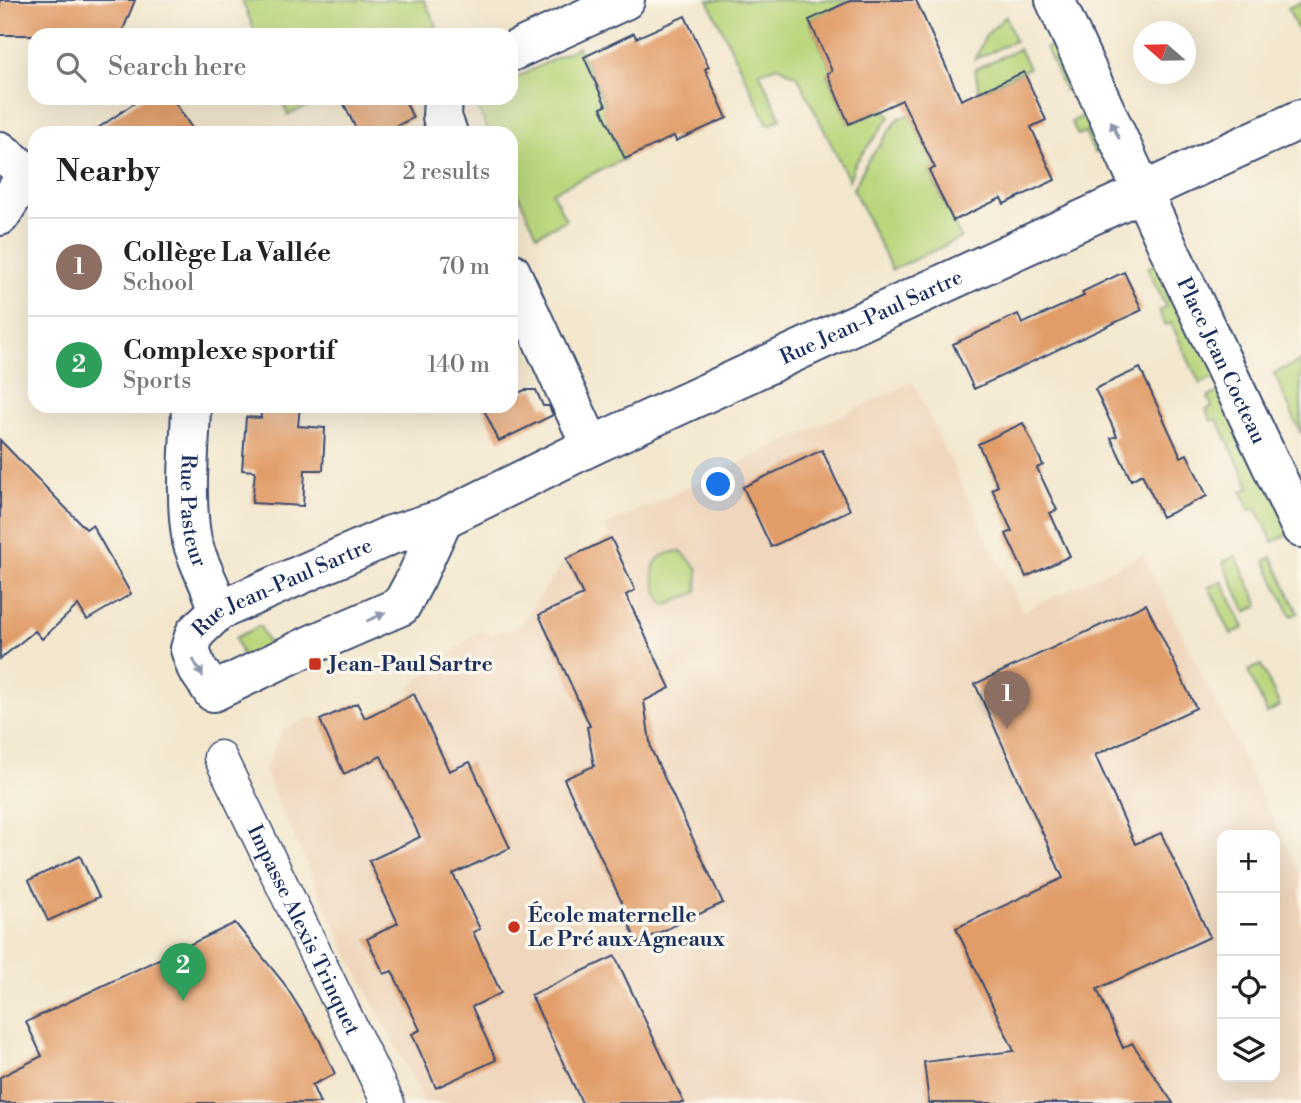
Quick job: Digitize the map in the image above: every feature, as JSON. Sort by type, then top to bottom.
[{"type":"street","points":[[518,49],[625,0]]},
{"type":"street","name":"Place Jean Cocteau","points":[[1055,0],[1301,528]]},
{"type":"street","points":[[443,105],[442,117],[445,126]]},
{"type":"street","name":"Rue Jean-Paul Sartre","points":[[443,519],[401,606],[213,692],[196,667],[190,649],[195,633],[218,611],[391,535],[443,519],[591,446],[1301,119]]},
{"type":"street","points":[[0,216],[21,167]]},
{"type":"street","points":[[518,287],[591,446]]},
{"type":"street","name":"Rue Pasteur","points":[[191,413],[188,508],[193,543],[218,611]]},
{"type":"street","name":"Impasse Alexis Trinquet","points":[[220,757],[388,1103]]},
{"type":"shaded area","points":[[913,382],[1022,612],[1142,555],[1279,830],[1217,830],[1217,1082],[1280,1082],[1280,833],[1301,875],[1301,1103],[425,1103],[345,948],[264,771],[281,731],[313,717],[320,720],[357,703],[365,717],[414,695],[410,687],[480,630],[492,634],[519,626],[566,559],[610,538],[605,526]]},
{"type":"green space","points":[[242,0],[424,0],[437,26],[433,28],[253,28]]},
{"type":"green space","points":[[708,0],[852,0],[809,20],[832,71],[827,74],[849,124],[882,106],[890,117],[856,162],[849,180],[798,77],[778,66],[759,72],[781,119],[768,125]]},
{"type":"green space","points":[[1301,2],[1301,38],[1288,8]]},
{"type":"green space","points":[[1006,16],[1015,41],[975,59],[986,35]]},
{"type":"green space","points":[[1062,41],[1081,83],[1065,91],[1046,48]]},
{"type":"green space","points":[[578,47],[606,106],[602,109],[625,159],[552,192],[566,220],[537,235],[518,194],[518,126],[486,126],[478,108],[484,105],[518,105],[518,77]]},
{"type":"green space","points":[[1019,49],[1029,68],[979,92],[975,69]]},
{"type":"green space","points":[[284,105],[310,105],[288,115]]},
{"type":"green space","points":[[1093,111],[1110,146],[1095,153],[1085,132],[1078,135],[1071,122]]},
{"type":"green space","points":[[910,115],[935,168],[929,171],[961,238],[892,270],[853,189],[867,162],[899,118]]},
{"type":"green space","points":[[1192,247],[1246,363],[1237,367],[1183,251]]},
{"type":"green space","points":[[1162,261],[1217,376],[1200,384],[1171,323],[1165,325],[1159,311],[1166,307],[1147,268]]},
{"type":"green space","points":[[1301,361],[1301,434],[1274,373]]},
{"type":"green space","points":[[1223,390],[1292,533],[1273,542],[1256,508],[1250,510],[1242,492],[1250,487],[1217,419],[1211,421],[1206,410],[1212,407],[1208,397]]},
{"type":"green space","points":[[681,551],[698,569],[697,592],[667,605],[662,603],[658,593],[653,576],[654,568],[661,557]]},
{"type":"green space","points":[[1236,556],[1259,605],[1246,612],[1223,562]]},
{"type":"green space","points":[[1272,557],[1298,613],[1291,616],[1265,561]]},
{"type":"green space","points":[[1222,581],[1244,628],[1231,634],[1209,587]]},
{"type":"green space","points":[[260,626],[271,650],[245,662],[235,638]]},
{"type":"green space","points":[[1261,665],[1280,706],[1267,713],[1248,671]]},
{"type":"building","points":[[0,0],[135,0],[124,28],[28,28],[28,35],[0,35]]},
{"type":"building","points":[[852,0],[916,0],[961,100],[1024,72],[1046,120],[1031,127],[1055,180],[1004,204],[1001,198],[953,221],[929,170],[935,168],[902,100],[849,124],[827,73],[832,71],[809,20]]},
{"type":"building","points":[[685,16],[709,67],[705,69],[727,118],[676,141],[674,136],[625,159],[601,108],[606,106],[584,57],[634,33],[636,38]]},
{"type":"building","points":[[132,105],[177,105],[190,126],[101,126]]},
{"type":"building","points":[[344,105],[407,105],[413,118],[396,126],[355,126]]},
{"type":"building","points":[[1124,272],[1142,310],[974,389],[953,344],[1018,314],[1022,324],[1084,296],[1082,292]]},
{"type":"building","points":[[1140,368],[1181,457],[1187,454],[1207,496],[1162,517],[1142,474],[1131,480],[1111,438],[1117,436],[1095,389]]},
{"type":"building","points":[[536,390],[543,406],[549,406],[553,415],[499,441],[485,413],[518,413],[518,393]]},
{"type":"building","points":[[261,413],[299,413],[298,426],[325,428],[323,470],[305,470],[303,506],[252,503],[255,471],[242,470],[246,417],[261,418]]},
{"type":"building","points":[[1023,423],[1043,465],[1037,468],[1057,510],[1050,513],[1070,556],[1026,577],[1006,534],[1012,531],[992,489],[998,486],[978,444]]},
{"type":"building","points":[[0,440],[86,529],[92,525],[131,594],[87,620],[78,605],[42,639],[35,631],[0,659]]},
{"type":"building","points":[[822,450],[850,510],[771,547],[743,487]]},
{"type":"building","points":[[611,538],[635,590],[626,595],[670,688],[644,701],[651,749],[723,903],[637,943],[622,908],[624,907],[564,779],[594,766],[587,727],[590,726],[539,615],[583,595],[566,559]]},
{"type":"building","points":[[1146,604],[1196,708],[1095,755],[1135,844],[1161,833],[1210,937],[1097,989],[1123,1048],[1132,1043],[1173,1103],[929,1103],[924,1062],[1014,1051],[956,928],[1063,878],[975,684]]},
{"type":"building","points":[[414,694],[449,771],[470,762],[510,848],[453,874],[480,929],[473,932],[501,993],[472,1007],[496,1060],[436,1088],[412,1034],[420,1030],[392,971],[384,974],[367,939],[398,923],[369,861],[420,837],[381,756],[344,774],[320,720],[357,703],[365,718]]},
{"type":"building","points":[[80,856],[99,897],[48,921],[29,880]]},
{"type":"building","points":[[235,923],[283,982],[319,1039],[335,1074],[312,1085],[320,1103],[0,1103],[0,1077],[42,1056],[26,1022]]},
{"type":"building","points":[[615,956],[684,1103],[582,1103],[531,995]]},
{"type":"place","name":"Jean-Paul Sartre","points":[[315,664]]},
{"type":"place","name":"Collège La Vallée","points":[[1007,729]]},
{"type":"place","name":"École maternelle Le Pré aux Agneaux","points":[[514,927]]},
{"type":"place","name":"Complexe sportif","points":[[183,1001]]}]
